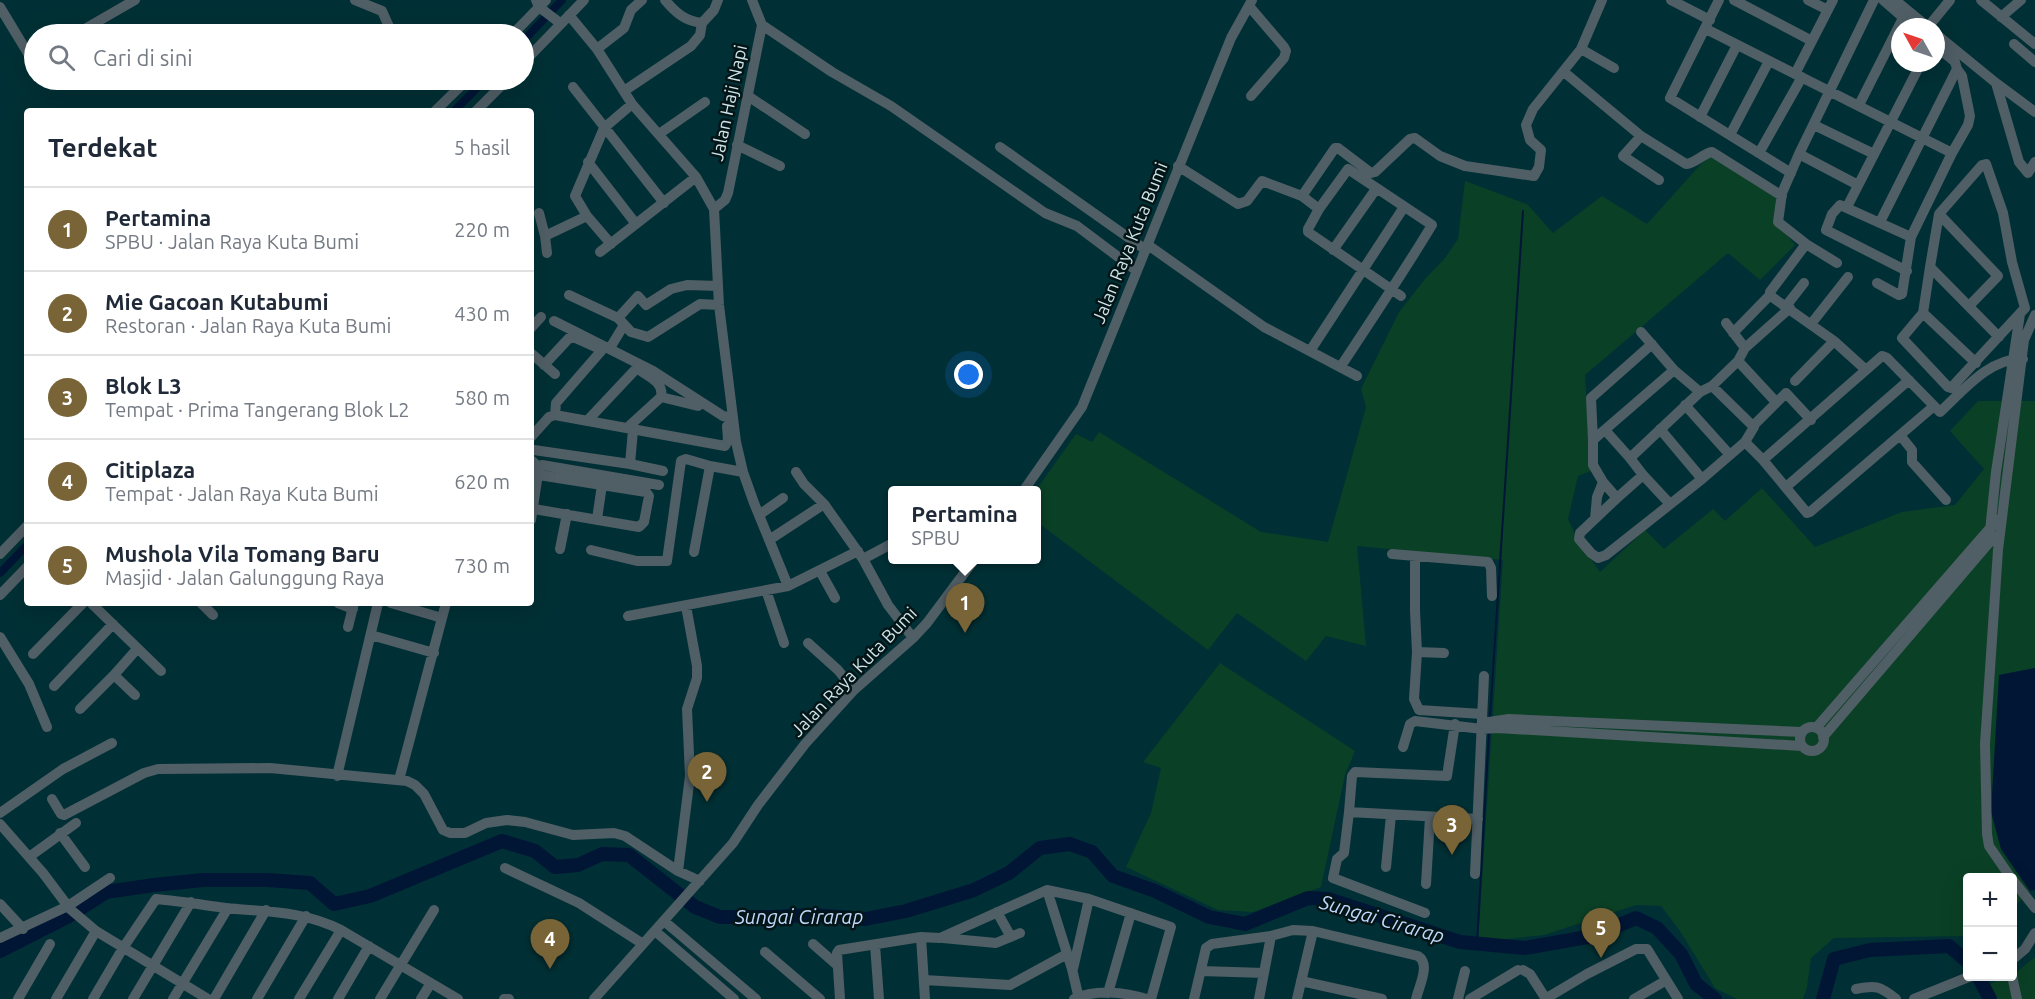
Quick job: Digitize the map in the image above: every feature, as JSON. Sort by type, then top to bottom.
[{"type":"street","points":[[93,24],[135,0]]},
{"type":"street","points":[[355,0],[382,11],[388,24]]},
{"type":"street","points":[[534,51],[559,22],[584,0]]},
{"type":"street","points":[[597,49],[624,28],[631,10],[642,0]]},
{"type":"street","points":[[665,0],[688,21],[702,23]]},
{"type":"street","points":[[624,91],[691,46],[700,35],[702,23],[714,10],[718,0]]},
{"type":"street","name":"Jalan Haji Napi","points":[[714,209],[725,200],[728,193],[762,25],[752,0]]},
{"type":"street","points":[[1302,196],[1335,148],[1371,173],[1375,172],[1410,139],[1415,138],[1440,156],[1465,166],[1533,177],[1539,167],[1541,150],[1530,140],[1526,125],[1533,109],[1581,49],[1602,0]]},
{"type":"street","points":[[1671,0],[1737,45],[1952,153]]},
{"type":"street","points":[[1719,0],[1670,98],[1791,173]]},
{"type":"street","points":[[1734,0],[1812,41]]},
{"type":"street","points":[[1759,153],[1799,76],[1812,41],[1830,5],[1808,0]]},
{"type":"street","points":[[1837,263],[1806,244],[1778,222],[1782,196],[1799,154],[1874,0]]},
{"type":"street","points":[[1883,0],[1903,18]]},
{"type":"street","points":[[1894,0],[1928,27],[1950,0]]},
{"type":"street","points":[[1981,0],[2035,44]]},
{"type":"street","points":[[2001,17],[2021,0]]},
{"type":"street","points":[[1250,3],[1286,51],[1284,58],[1251,96]]},
{"type":"street","name":"Jalan Raya Kuta Bumi","points":[[1027,486],[1082,407],[1178,166],[1232,38],[1250,3]]},
{"type":"street","points":[[522,24],[541,4],[559,22]]},
{"type":"street","points":[[0,7],[24,47]]},
{"type":"street","points":[[569,15],[597,49],[632,104],[696,177],[714,209],[719,305],[730,422],[743,472],[788,586]]},
{"type":"street","points":[[762,25],[832,72],[891,106],[1045,213],[1077,226],[1137,271]]},
{"type":"street","points":[[1945,41],[2035,112]]},
{"type":"street","points":[[1859,105],[1891,42]]},
{"type":"street","points":[[2014,44],[2035,62]]},
{"type":"street","points":[[1700,117],[1737,45]]},
{"type":"street","points":[[1581,49],[1614,68]]},
{"type":"street","points":[[1876,283],[1900,295],[1903,292],[1911,237],[1968,125],[1970,116],[1962,76],[1955,62],[1945,54]]},
{"type":"street","points":[[1730,135],[1769,61]]},
{"type":"street","points":[[1880,222],[1957,69]]},
{"type":"street","points":[[1564,72],[1641,136],[1686,164],[1692,164],[1712,152],[1782,196]]},
{"type":"street","points":[[1847,207],[1916,72]]},
{"type":"street","points":[[1996,83],[2019,162],[2028,173],[2035,162]]},
{"type":"street","points":[[573,87],[664,203]]},
{"type":"street","points":[[438,108],[457,90]]},
{"type":"street","points":[[479,108],[497,90]]},
{"type":"street","points":[[748,96],[806,134]]},
{"type":"street","points":[[659,134],[705,102]]},
{"type":"street","points":[[610,244],[587,216],[575,196],[604,128],[632,104]]},
{"type":"street","points":[[1814,125],[1874,154]]},
{"type":"street","points":[[1641,136],[1624,154],[1626,158],[1659,180]]},
{"type":"street","points":[[737,145],[780,166]]},
{"type":"street","points":[[1000,147],[1264,327],[1357,376]]},
{"type":"street","points":[[1799,154],[1858,185]]},
{"type":"street","points":[[588,162],[636,225]]},
{"type":"street","points":[[1816,728],[1915,623],[1994,534],[2001,518],[2027,310],[2012,262],[2003,213],[1986,164],[1982,165],[1939,214],[1923,313],[1902,338],[1948,387],[1953,387],[2027,310]]},
{"type":"street","points":[[1178,166],[1238,204],[1247,201],[1262,181],[1302,196],[1319,209]]},
{"type":"street","points":[[1341,366],[1391,289],[1432,225],[1348,169],[1319,209],[1308,232],[1333,249],[1391,289],[1401,296]]},
{"type":"street","points":[[600,252],[696,177]]},
{"type":"street","points":[[1333,249],[1376,189]]},
{"type":"street","points":[[1907,271],[1826,232],[1836,208],[1840,205],[1911,237]]},
{"type":"street","points":[[1310,351],[1404,207]]},
{"type":"street","points":[[539,213],[548,253]]},
{"type":"street","points":[[1939,214],[1998,276]]},
{"type":"street","points":[[545,236],[587,216]]},
{"type":"street","points":[[1732,333],[1770,295],[1806,244]]},
{"type":"street","points":[[1969,306],[2012,262]]},
{"type":"street","points":[[1930,267],[1999,337]]},
{"type":"street","points":[[1811,324],[1848,277]]},
{"type":"street","points":[[1630,458],[1685,405],[1700,392],[1712,386],[1738,361],[1745,348],[1788,307],[1804,283]]},
{"type":"street","points":[[610,348],[621,322],[638,296],[646,305],[671,289],[687,285],[718,286]]},
{"type":"street","points":[[569,295],[621,322],[631,332],[649,337],[700,304],[719,305]]},
{"type":"street","points":[[1770,295],[1834,341],[1866,370]]},
{"type":"street","points":[[1923,313],[1976,363]]},
{"type":"street","points":[[2008,873],[1989,846],[1985,824],[1985,744],[1998,550],[1994,534],[2000,444],[2027,331],[2035,315]]},
{"type":"street","points":[[534,325],[541,317]]},
{"type":"street","points":[[554,321],[653,371],[730,422]]},
{"type":"street","points":[[1726,323],[1745,348]]},
{"type":"street","points":[[1641,332],[1674,370],[1700,392]]},
{"type":"street","points":[[544,365],[572,336],[602,350],[556,403],[555,415]]},
{"type":"street","points":[[1795,381],[1834,341]]},
{"type":"street","points":[[1617,498],[1603,482],[1593,465],[1592,396],[1652,344]]},
{"type":"street","points":[[1763,460],[1883,356],[1940,412],[1985,372],[2022,351]]},
{"type":"street","points":[[534,356],[555,374]]},
{"type":"street","points":[[1738,361],[1776,402]]},
{"type":"street","points":[[587,421],[638,369],[661,385],[661,397],[630,429],[630,464]]},
{"type":"street","points":[[1593,440],[1674,370]]},
{"type":"street","points":[[1786,487],[1909,380]]},
{"type":"street","points":[[1712,386],[1753,426]]},
{"type":"street","points":[[1643,475],[1580,533],[1579,539],[1591,553],[1602,558],[1702,479],[1745,442],[1754,429],[1753,426],[1786,393],[1811,420]]},
{"type":"street","points":[[661,397],[698,406]]},
{"type":"street","points":[[1685,405],[1730,455]]},
{"type":"street","points":[[1745,442],[1763,460],[1803,510],[1810,513],[1934,406]]},
{"type":"street","points":[[534,434],[549,417],[555,415],[725,446],[730,422]]},
{"type":"street","points":[[1660,429],[1702,479]]},
{"type":"street","points":[[1605,430],[1670,504]]},
{"type":"street","points":[[1900,435],[1911,450],[1912,462],[1946,500]]},
{"type":"street","points":[[591,550],[637,561],[667,561],[681,461],[686,459],[743,472]]},
{"type":"street","points":[[535,465],[630,464],[663,471]]},
{"type":"street","points":[[535,465],[659,485]]},
{"type":"street","points":[[534,515],[567,514],[639,527],[644,522],[648,496],[646,492],[602,485],[535,465]]},
{"type":"street","points":[[534,482],[535,465]]},
{"type":"street","points":[[694,552],[710,466]]},
{"type":"street","points":[[796,472],[804,484],[824,504],[860,555],[888,605],[913,638]]},
{"type":"street","points":[[1595,519],[1597,497],[1603,482]]},
{"type":"street","points":[[597,519],[602,485]]},
{"type":"street","points":[[759,515],[783,498]]},
{"type":"street","points":[[768,540],[824,504]]},
{"type":"street","points":[[560,549],[567,514]]},
{"type":"street","points":[[0,554],[24,529]]},
{"type":"street","points":[[628,616],[788,586],[888,545]]},
{"type":"street","points":[[1392,554],[1488,562],[1491,568],[1492,596]]},
{"type":"street","points":[[1415,556],[1417,652],[1414,699],[1419,710],[1509,729],[1802,746],[1815,750],[1915,623]]},
{"type":"street","name":"Jalan Raya Kuta Bumi","points":[[594,999],[733,843],[758,805],[805,744],[854,690],[913,638],[971,564]]},
{"type":"street","points":[[0,595],[24,570]]},
{"type":"street","points":[[820,571],[835,598]]},
{"type":"street","points":[[766,590],[784,643]]},
{"type":"street","points":[[33,654],[79,606]]},
{"type":"street","points":[[94,606],[161,671]]},
{"type":"street","points":[[204,606],[213,615]]},
{"type":"street","points":[[348,627],[353,606]]},
{"type":"street","points":[[337,776],[377,606]]},
{"type":"street","points":[[401,606],[442,618]]},
{"type":"street","points":[[399,780],[445,606]]},
{"type":"street","points":[[678,871],[690,776],[687,709],[697,678],[697,666],[686,606]]},
{"type":"street","points":[[54,686],[113,624]]},
{"type":"street","points":[[371,635],[434,653]]},
{"type":"street","points":[[0,637],[29,684],[47,727]]},
{"type":"street","points":[[808,643],[838,670],[854,690]]},
{"type":"street","points":[[80,709],[137,649]]},
{"type":"street","points":[[1417,652],[1444,653]]},
{"type":"street","points":[[114,675],[135,695]]},
{"type":"street","points":[[1475,874],[1484,676]]},
{"type":"street","points":[[1403,747],[1410,724],[1415,721],[1455,724],[1509,719],[1802,732]]},
{"type":"street","points":[[1425,913],[1333,878],[1337,859],[1344,853],[1352,776],[1355,772],[1447,776],[1455,724]]},
{"type":"street","points":[[1802,746],[1800,740],[1802,732],[1808,727],[1816,728],[1823,737]]},
{"type":"street","points":[[0,813],[63,769],[112,743]]},
{"type":"street","points":[[52,799],[64,815],[158,769],[245,767],[399,780],[415,784],[429,804],[442,830],[450,833],[465,833],[486,823],[507,820],[525,822],[573,835],[614,833],[625,836],[698,884]]},
{"type":"street","points":[[1349,812],[1478,819]]},
{"type":"street","points":[[1386,867],[1390,815]]},
{"type":"street","points":[[1426,884],[1430,817]]},
{"type":"street","points":[[29,857],[76,823]]},
{"type":"street","points":[[0,824],[69,908],[80,918],[96,931],[208,999]]},
{"type":"street","points":[[60,833],[85,867]]},
{"type":"street","points":[[505,868],[579,903],[643,944]]},
{"type":"street","points":[[0,938],[69,908],[110,878]]},
{"type":"street","points":[[2017,885],[2035,908]]},
{"type":"street","points":[[940,938],[1047,890],[1089,899],[1171,927],[1149,999],[1130,994],[1108,993],[1078,998],[1072,969],[1047,890]]},
{"type":"street","points":[[1072,969],[1089,899]]},
{"type":"street","points":[[93,999],[155,900],[306,916],[340,930],[458,999]]},
{"type":"street","points":[[133,999],[191,903]]},
{"type":"street","points":[[0,904],[23,929]]},
{"type":"street","points":[[173,999],[228,908]]},
{"type":"street","points":[[214,999],[266,910]]},
{"type":"street","points":[[381,999],[434,910]]},
{"type":"street","points":[[840,999],[837,965],[839,950],[921,937],[996,943],[1016,935],[997,912]]},
{"type":"street","points":[[1108,993],[1131,913]]},
{"type":"street","points":[[257,999],[306,916]]},
{"type":"street","points":[[663,921],[756,999]]},
{"type":"street","points":[[299,999],[340,930]]},
{"type":"street","points":[[1194,999],[1206,948],[1212,944],[1271,936],[1293,930],[1313,931],[1418,956],[1423,959],[1425,965],[1416,999]]},
{"type":"street","points":[[57,999],[96,931]]},
{"type":"street","points":[[655,931],[735,999]]},
{"type":"street","points":[[1297,999],[1313,931]]},
{"type":"street","points":[[2017,956],[2025,949],[2035,933]]},
{"type":"street","points":[[1259,999],[1271,936]]},
{"type":"street","points":[[921,937],[925,999]]},
{"type":"street","points":[[18,999],[50,944]]},
{"type":"street","points":[[813,944],[837,965]]},
{"type":"street","points":[[875,945],[879,999]]},
{"type":"street","points":[[338,999],[369,946]]},
{"type":"street","points":[[683,955],[692,946]]},
{"type":"street","points":[[1470,999],[1520,970],[1530,974],[1545,999],[1636,949],[1647,949],[1678,999]]},
{"type":"street","points":[[765,952],[820,999]]},
{"type":"street","points":[[924,980],[1010,985],[1067,954]]},
{"type":"street","points":[[1201,971],[1264,973]]},
{"type":"street","points":[[1458,999],[1465,971]]},
{"type":"street","points":[[1920,998],[1963,979]]},
{"type":"street","points":[[1301,981],[1382,999]]},
{"type":"street","points":[[1634,999],[1665,981]]},
{"type":"street","points":[[2013,981],[2017,999]]},
{"type":"street","points":[[421,999],[431,983]]},
{"type":"street","points":[[1856,988],[1872,986],[1886,991],[1896,999]]},
{"type":"street","points":[[1944,987],[1948,998]]},
{"type":"street","points":[[504,999],[509,999]]},
{"type":"green space","points":[[1711,153],[1783,200],[1775,221],[1795,245],[1760,280],[1728,253],[1585,375],[1591,471],[1578,476],[1568,519],[1578,541],[1600,572],[1645,530],[1664,549],[1713,509],[1725,521],[1762,488],[1815,547],[1902,512],[1955,505],[1984,469],[1950,431],[1978,401],[2035,401],[2035,668],[1999,675],[2001,849],[2030,891],[2017,904],[2017,873],[1963,873],[1963,936],[1834,938],[1811,958],[1803,999],[1737,999],[1715,988],[1680,931],[1661,906],[1636,905],[1544,935],[1478,942],[1503,560],[1357,546],[1366,646],[1326,636],[1306,661],[1237,613],[1208,650],[1041,525],[1041,486],[1039,486],[1076,434],[1092,442],[1099,432],[1261,532],[1328,542],[1366,407],[1361,389],[1399,312],[1445,258],[1458,239],[1465,181],[1527,204],[1553,233],[1602,196],[1647,224]]},
{"type":"green space","points":[[1220,663],[1355,751],[1345,775],[1321,887],[1253,912],[1218,910],[1126,867],[1151,813],[1161,768],[1143,762]]},
{"type":"green space","points":[[2035,957],[2035,999],[1996,999],[1990,984],[1996,981],[2017,981],[2018,971]]},
{"type":"water","points":[[2035,668],[2035,890],[2030,891],[2001,849],[1991,812],[1999,675]]},
{"type":"waterway","points":[[534,29],[562,0]]},
{"type":"waterway","points":[[457,108],[475,90]]},
{"type":"waterway","points":[[1490,717],[1523,211]]},
{"type":"waterway","points":[[0,573],[24,548]]},
{"type":"waterway","points":[[1477,944],[1489,733]]},
{"type":"waterway","name":"Sungai Cirarap","points":[[0,951],[67,917],[106,892],[203,880],[267,880],[310,883],[334,904],[370,896],[502,841],[535,851],[555,867],[578,865],[602,854],[629,855],[695,907],[720,917],[812,915],[865,919],[906,911],[974,890],[1009,873],[1040,848],[1070,844],[1092,852],[1113,876],[1155,891],[1209,917],[1245,924],[1308,898],[1328,899],[1460,942],[1525,948],[1593,936],[1636,918],[1657,928],[1681,954],[1696,984],[1715,999]]},
{"type":"waterway","name":"Sungai Cirarap","points":[[1823,999],[1834,959],[1870,950],[1949,946],[1963,958]]},
{"type":"waterway","name":"Sungai Cirarap","points":[[1981,981],[1990,999]]},
{"type":"place","name":"Pertamina","points":[[965,633]]},
{"type":"place","name":"Mie Gacoan Kutabumi","points":[[707,802]]},
{"type":"place","name":"Blok L3","points":[[1452,855]]},
{"type":"place","name":"Mushola Vila Tomang Baru","points":[[1601,958]]},
{"type":"place","name":"Citiplaza","points":[[550,969]]}]
